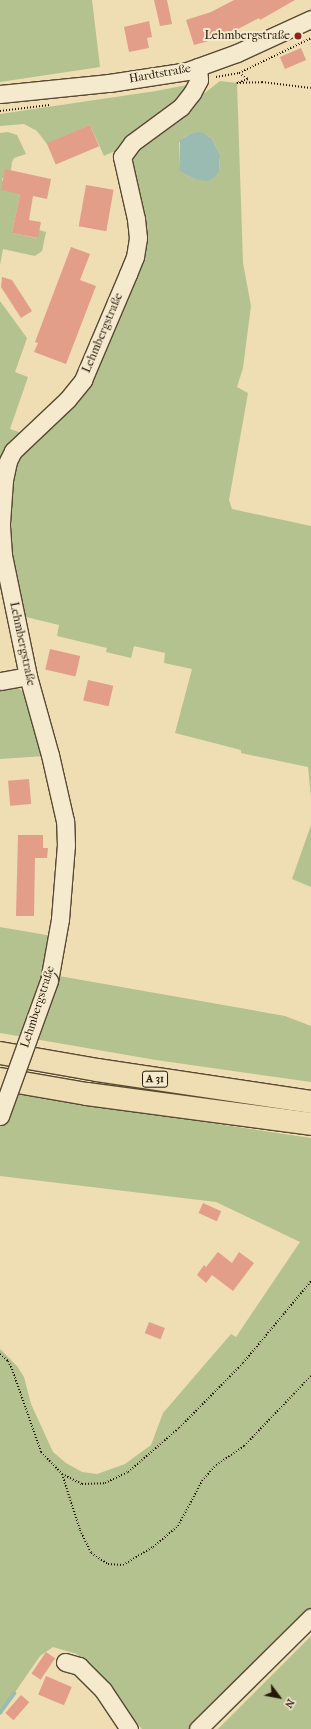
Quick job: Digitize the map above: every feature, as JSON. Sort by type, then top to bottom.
[{"type":"highway","name":"A 31","points":[[0,1053],[97,1070],[311,1102]]},
{"type":"highway","name":"A 31","points":[[0,1079],[87,1094],[311,1124]]},
{"type":"street","name":"Hardtstraße","points":[[0,94],[109,83],[187,71],[237,53],[311,19]]},
{"type":"street","name":"Lehmbergstraße","points":[[0,1116],[49,981],[60,920],[66,845],[65,821],[50,755],[28,676],[1,539],[3,488],[8,461],[20,442],[67,400],[83,380],[92,364],[135,257],[138,238],[136,219],[122,157],[132,143],[181,107],[192,94],[199,80],[198,67]]},
{"type":"street","points":[[0,681],[28,676]]},
{"type":"street","points":[[198,1729],[311,1617]]},
{"type":"street","points":[[66,1662],[78,1666],[103,1690],[129,1729]]},
{"type":"path","points":[[239,73],[248,79],[237,83],[262,82],[311,88]]},
{"type":"path","points":[[0,1354],[8,1361],[12,1369],[41,1452],[62,1474],[82,1484],[105,1483],[128,1472],[179,1428],[243,1363],[311,1281]]},
{"type":"path","points":[[62,1474],[80,1530],[92,1553],[108,1564],[123,1565],[153,1547],[178,1526],[202,1481],[216,1465],[244,1446],[311,1376]]},
{"type":"green space","points":[[0,0],[92,0],[100,67],[0,82]]},
{"type":"green space","points":[[220,81],[237,83],[243,263],[251,306],[243,368],[237,387],[248,393],[229,500],[232,509],[311,526],[311,798],[308,767],[241,753],[241,750],[175,733],[192,669],[164,663],[165,653],[134,646],[131,658],[106,652],[107,648],[57,636],[59,625],[22,616],[5,518],[16,453],[55,419],[144,247],[129,152]],"holes":[[[204,133],[212,139],[220,155],[219,171],[194,179],[179,171],[179,143],[183,138],[190,134]]]},
{"type":"green space","points":[[192,84],[188,91],[119,149],[104,156],[90,125],[47,144],[37,131],[24,124],[0,126],[0,114],[156,91]]},
{"type":"green space","points":[[8,132],[17,135],[26,154],[14,158],[11,170],[2,179],[3,182],[20,194],[12,233],[37,238],[39,230],[46,232],[42,251],[35,256],[3,249],[0,265],[0,133]]},
{"type":"green space","points":[[0,301],[27,338],[15,372],[28,377],[10,429],[19,432],[18,440],[0,480]]},
{"type":"green space","points":[[0,685],[12,685],[20,689],[28,698],[45,756],[0,759]]},
{"type":"green space","points":[[311,825],[311,887],[292,879]]},
{"type":"green space","points":[[0,927],[52,936],[61,959],[59,976],[285,1016],[311,1026],[311,1082],[156,1060],[0,1033]]},
{"type":"green space","points":[[13,1093],[311,1138],[311,1611],[193,1729],[142,1729],[77,1654],[53,1647],[40,1656],[0,1714],[0,1349],[17,1366],[24,1377],[31,1404],[53,1452],[66,1463],[82,1472],[97,1474],[125,1464],[151,1445],[163,1413],[231,1334],[236,1337],[300,1242],[216,1202],[0,1176],[0,1127]]},
{"type":"green space","points":[[311,1636],[311,1729],[218,1729]]},
{"type":"water","points":[[199,132],[204,133],[212,139],[220,155],[219,171],[215,177],[208,181],[194,179],[179,171],[180,140],[190,134]]},
{"type":"building","points":[[154,0],[167,0],[172,24],[160,26]]},
{"type":"building","points":[[234,0],[295,0],[260,20],[259,18],[223,37],[194,45],[186,20],[211,12]]},
{"type":"building","points":[[149,21],[152,37],[147,38],[149,48],[129,52],[124,27]]},
{"type":"building","points":[[301,48],[306,60],[285,69],[280,57]]},
{"type":"building","points":[[90,125],[99,146],[56,165],[47,143]]},
{"type":"building","points":[[5,169],[51,179],[47,199],[33,196],[29,220],[41,222],[38,238],[12,233],[20,194],[1,190]]},
{"type":"building","points":[[86,185],[114,190],[106,231],[79,226]]},
{"type":"building","points":[[71,247],[90,254],[80,280],[96,286],[66,364],[34,352],[38,343],[35,342]]},
{"type":"building","points":[[2,277],[12,280],[32,311],[21,318],[1,287]]},
{"type":"building","points":[[50,649],[80,656],[75,676],[45,669]]},
{"type":"building","points":[[88,680],[113,686],[109,706],[83,700]]},
{"type":"building","points":[[29,779],[31,804],[10,806],[8,781]]},
{"type":"building","points":[[18,835],[43,835],[43,848],[48,848],[47,858],[35,858],[34,916],[16,916]]},
{"type":"building","points":[[203,1203],[221,1211],[217,1221],[199,1213]]},
{"type":"building","points":[[218,1252],[232,1263],[239,1252],[254,1263],[233,1291],[212,1275],[206,1283],[197,1275],[204,1265],[206,1267]]},
{"type":"building","points":[[149,1322],[165,1328],[161,1339],[145,1333]]},
{"type":"building","points":[[46,1652],[55,1658],[41,1680],[31,1674]]},
{"type":"building","points":[[46,1676],[72,1687],[64,1705],[38,1694]]},
{"type":"building","points":[[21,1695],[29,1702],[14,1720],[5,1713]]},
{"type":"waterway","points":[[0,1713],[14,1694]]},
{"type":"place","name":"Lehmbergstraße","points":[[298,36]]}]
